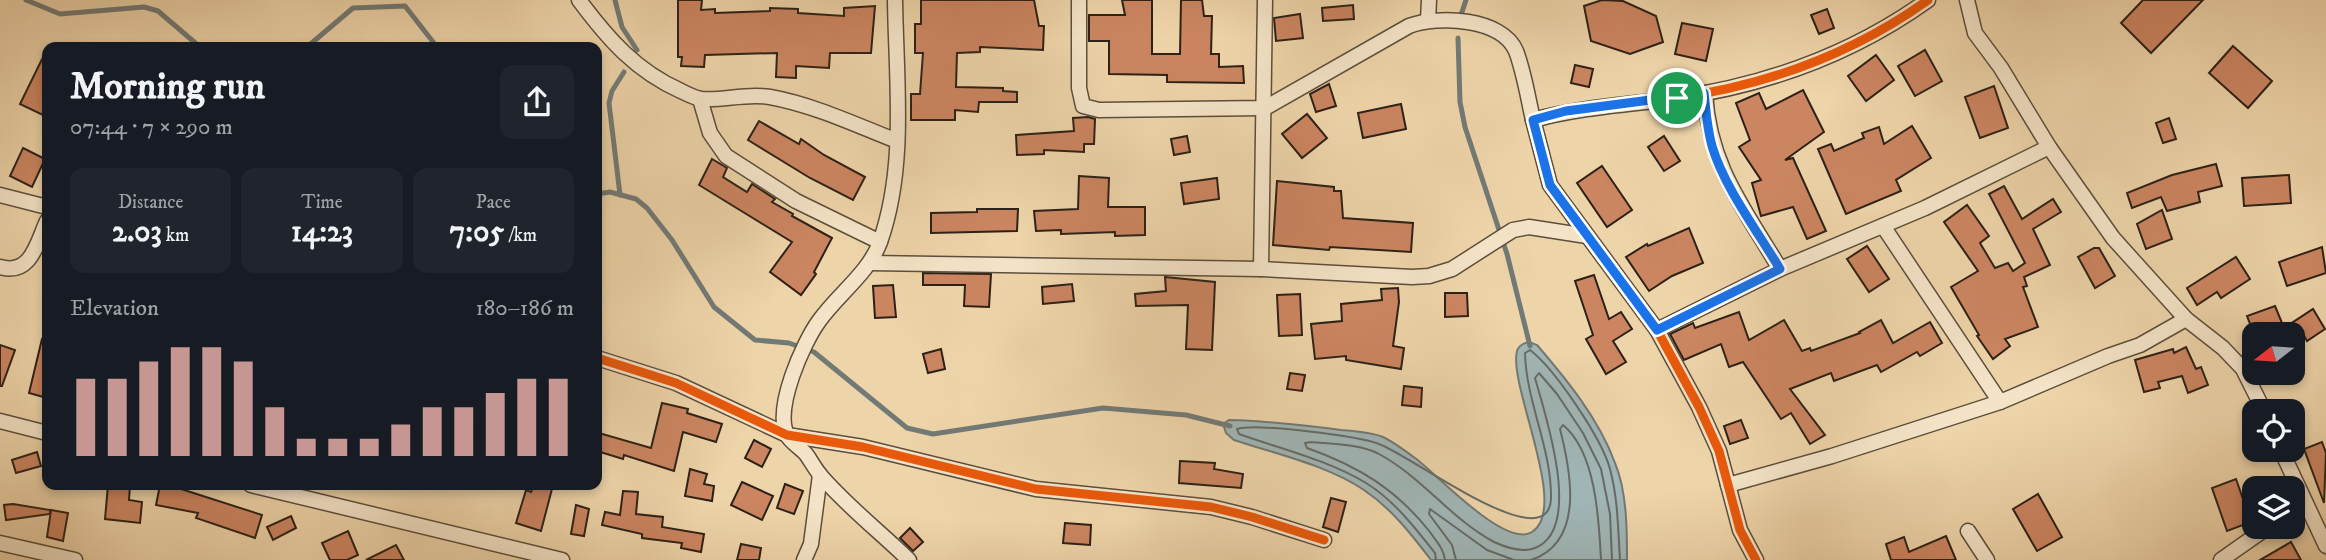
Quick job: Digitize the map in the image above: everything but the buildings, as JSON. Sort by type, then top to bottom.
[{"type":"street","points":[[579,0],[609,40],[640,68],[699,99],[768,97],[803,104],[897,141]]},
{"type":"street","points":[[895,0],[897,141],[893,194],[880,242],[870,263],[831,303],[816,325],[788,386],[785,412],[787,435],[805,453],[820,475],[909,560]]},
{"type":"street","points":[[1079,0],[1079,88],[1083,106],[1099,110],[1265,108],[1409,26],[1428,20],[1456,19],[1503,35],[1516,50],[1550,185],[1657,330],[1699,407],[1719,451],[1740,530],[1756,560]]},
{"type":"street","points":[[1261,268],[1265,0]]},
{"type":"street","points":[[1428,20],[1429,0]]},
{"type":"street","points":[[1533,120],[1566,111],[1704,93],[1791,70],[1838,54],[1895,23],[1928,0]]},
{"type":"street","points":[[1967,0],[1975,33],[2001,68],[2049,147],[2113,238],[2186,319],[2224,348],[2243,369],[2258,399]]},
{"type":"street","points":[[1704,93],[1708,129],[1722,172],[1780,269]]},
{"type":"street","points":[[699,99],[710,133],[726,156],[796,201],[880,242]]},
{"type":"street","points":[[1657,330],[1780,269],[1883,226],[2049,147]]},
{"type":"street","points":[[0,195],[42,206]]},
{"type":"street","points":[[1883,226],[2000,402]]},
{"type":"street","points":[[870,263],[1261,268],[1429,276],[1451,269],[1513,230],[1529,228],[1587,236]]},
{"type":"street","points":[[0,267],[10,270],[22,267],[30,259],[42,232]]},
{"type":"street","points":[[1727,485],[1870,445],[2000,402],[2140,345],[2186,319]]},
{"type":"street","points":[[602,360],[676,383],[787,435],[863,447],[1036,489],[1211,507],[1324,540]]},
{"type":"street","points":[[0,421],[42,432]]},
{"type":"street","points":[[804,560],[811,544],[820,475]]},
{"type":"street","points":[[272,490],[562,560]]},
{"type":"street","points":[[2305,514],[2326,546]]},
{"type":"street","points":[[1968,531],[1987,560]]},
{"type":"street","points":[[2221,560],[2251,539]]},
{"type":"street","points":[[0,543],[75,560]]},
{"type":"water","points":[[1529,342],[1537,345],[1571,386],[1608,447],[1619,474],[1624,498],[1627,560],[1431,560],[1392,514],[1364,490],[1318,467],[1234,440],[1226,433],[1223,424],[1229,420],[1271,422],[1378,435],[1415,458],[1489,520],[1505,530],[1520,534],[1532,532],[1542,519],[1544,499],[1542,473],[1517,368],[1517,351]]},
{"type":"waterway","points":[[26,0],[60,14],[144,7],[158,11],[194,42]]},
{"type":"waterway","points":[[615,0],[622,27],[637,50]]},
{"type":"waterway","points":[[1461,15],[1466,0]]},
{"type":"waterway","points":[[313,42],[353,8],[405,6],[433,42]]},
{"type":"waterway","points":[[1458,38],[1460,102],[1465,127],[1507,254],[1530,346]]},
{"type":"waterway","points":[[620,195],[609,103],[612,91],[624,72]]},
{"type":"waterway","points":[[602,193],[610,192],[636,199],[647,208],[672,240],[714,307],[755,340],[789,343],[814,352],[907,428],[933,434],[1103,408],[1186,415],[1230,426]]},
{"type":"cycle path","points":[[1756,560],[1740,530],[1719,451],[1699,407],[1657,330],[1550,185],[1533,120],[1586,109],[1710,92],[1776,75],[1840,51],[1900,19],[1928,0]]},
{"type":"cycle path","points":[[602,360],[676,383],[787,435],[863,447],[1036,489],[1211,507],[1324,540]]},
{"type":"route","points":[[1704,93],[1712,147],[1722,172],[1780,269],[1657,330],[1550,185],[1533,120],[1566,111],[1677,98],[1704,93]]}]
